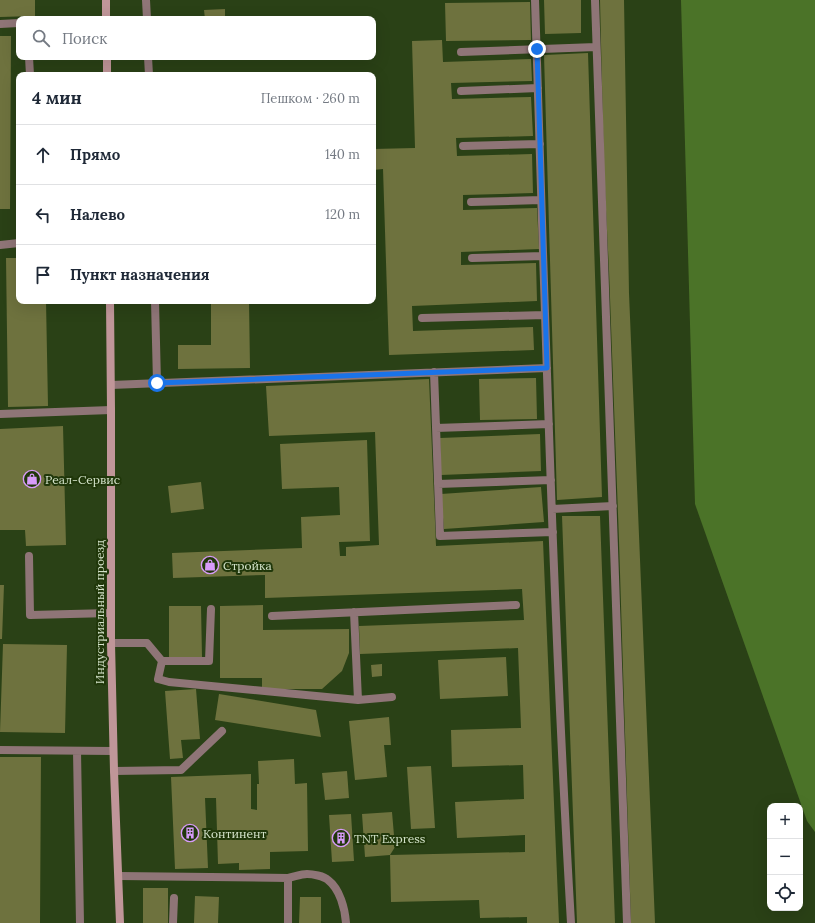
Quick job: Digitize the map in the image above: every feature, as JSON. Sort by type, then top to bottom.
[{"type":"street","points":[[106,0],[106,16]]},
{"type":"street","points":[[107,60],[107,72]]},
{"type":"street","name":"Индустриальный проезд","points":[[110,304],[111,643],[113,751],[120,923]]},
{"type":"lane","points":[[146,0],[147,16]]},
{"type":"lane","points":[[535,0],[552,508],[563,781],[571,923]]},
{"type":"lane","points":[[595,0],[627,923]]},
{"type":"lane","points":[[0,24],[16,23]]},
{"type":"lane","points":[[461,52],[596,47]]},
{"type":"lane","points":[[29,60],[30,72]]},
{"type":"lane","points":[[148,60],[149,72]]},
{"type":"lane","points":[[461,91],[538,88]]},
{"type":"lane","points":[[463,146],[540,144]]},
{"type":"lane","points":[[471,202],[542,200]]},
{"type":"lane","points":[[0,245],[16,243]]},
{"type":"lane","points":[[472,258],[543,256]]},
{"type":"lane","points":[[155,304],[157,383]]},
{"type":"lane","points":[[422,318],[545,315]]},
{"type":"lane","points":[[111,385],[547,368]]},
{"type":"lane","points":[[434,372],[440,536],[553,532]]},
{"type":"lane","points":[[0,414],[111,410]]},
{"type":"lane","points":[[436,428],[549,424]]},
{"type":"lane","points":[[438,484],[551,480]]},
{"type":"lane","points":[[552,508],[613,506]]},
{"type":"lane","points":[[29,556],[30,616],[111,613]]},
{"type":"lane","points":[[272,616],[516,605]]},
{"type":"lane","points":[[162,661],[209,661],[211,609]]},
{"type":"lane","points":[[354,612],[358,700]]},
{"type":"lane","points":[[111,643],[147,643],[162,661]]},
{"type":"lane","points":[[162,661],[158,679],[169,682],[358,700],[392,697]]},
{"type":"lane","points":[[114,771],[181,770],[222,731]]},
{"type":"lane","points":[[0,750],[113,751]]},
{"type":"lane","points":[[77,751],[80,923]]},
{"type":"lane","points":[[118,876],[288,878],[307,874],[327,878],[335,888],[342,902],[346,923]]},
{"type":"lane","points":[[288,878],[288,923]]},
{"type":"lane","points":[[173,923],[174,898]]},
{"type":"green space","points":[[681,0],[815,0],[815,832],[807,821],[803,810],[803,803],[801,803],[695,504]]},
{"type":"building","points":[[0,0],[35,0],[35,16],[0,17]]},
{"type":"building","points":[[544,0],[581,0],[581,33],[545,34]]},
{"type":"building","points":[[600,0],[624,0],[629,293],[655,923],[631,923],[619,541],[604,169]]},
{"type":"building","points":[[530,2],[531,40],[446,41],[445,3]]},
{"type":"building","points":[[225,9],[225,16],[205,16],[204,10]]},
{"type":"building","points":[[0,36],[11,36],[10,209],[0,209]]},
{"type":"building","points":[[442,40],[443,62],[531,59],[532,81],[451,83],[452,99],[531,97],[533,136],[456,138],[457,156],[532,154],[533,193],[463,195],[463,210],[537,208],[539,249],[461,252],[461,265],[536,263],[537,301],[412,306],[413,331],[533,327],[534,350],[389,355],[383,169],[376,170],[376,149],[415,148],[412,41]]},
{"type":"building","points":[[588,53],[602,497],[557,500],[544,55]]},
{"type":"building","points":[[6,258],[16,258],[16,304],[46,304],[48,406],[8,407]]},
{"type":"building","points":[[211,304],[249,304],[250,368],[178,369],[178,345],[211,345]]},
{"type":"building","points":[[536,378],[537,419],[480,420],[479,379]]},
{"type":"building","points":[[429,379],[436,546],[543,541],[559,923],[527,923],[527,917],[480,918],[479,900],[391,902],[390,855],[525,852],[525,835],[457,838],[455,802],[524,799],[523,765],[452,767],[451,730],[521,728],[518,648],[360,654],[359,626],[524,620],[522,589],[265,598],[265,575],[173,578],[172,553],[302,548],[301,517],[340,515],[339,487],[282,489],[280,444],[367,440],[370,541],[339,542],[340,556],[346,556],[346,547],[379,545],[375,432],[269,436],[266,386]]},
{"type":"building","name":"Реал-Сервис","points":[[63,426],[66,545],[26,546],[25,530],[0,530],[0,429]]},
{"type":"building","points":[[540,434],[541,471],[441,475],[440,438]]},
{"type":"building","points":[[201,482],[204,509],[171,513],[168,486]]},
{"type":"building","points":[[541,487],[544,522],[444,529],[441,494]]},
{"type":"building","points":[[562,516],[600,516],[615,923],[577,923]]},
{"type":"building","points":[[0,585],[4,585],[2,639],[0,639]]},
{"type":"building","points":[[263,605],[263,630],[349,629],[349,653],[342,671],[322,689],[262,689],[262,678],[220,678],[220,606]]},
{"type":"building","points":[[169,606],[201,606],[202,657],[169,658]]},
{"type":"building","points":[[3,644],[67,645],[65,733],[0,732]]},
{"type":"building","points":[[506,657],[508,696],[440,699],[438,660]]},
{"type":"building","points":[[382,664],[382,676],[372,677],[371,665]]},
{"type":"building","points":[[196,689],[200,739],[181,740],[183,758],[170,759],[165,691]]},
{"type":"building","points":[[219,694],[316,710],[321,737],[215,720]]},
{"type":"building","points":[[389,717],[391,745],[384,745],[387,777],[355,780],[349,721]]},
{"type":"building","points":[[0,757],[41,757],[40,923],[0,923]]},
{"type":"building","points":[[294,759],[295,784],[307,783],[308,851],[270,852],[270,869],[239,870],[239,863],[218,864],[216,798],[205,798],[208,868],[175,869],[171,777],[251,774],[251,809],[257,810],[257,784],[259,784],[258,761]]},
{"type":"building","points":[[431,766],[435,828],[411,829],[407,767]]},
{"type":"building","points":[[347,771],[349,798],[325,800],[322,773]]},
{"type":"building","points":[[392,812],[395,847],[390,855],[365,857],[362,814]]},
{"type":"building","name":"TNT Express","points":[[351,814],[354,861],[332,862],[329,815]]},
{"type":"building","points":[[143,888],[168,888],[168,923],[143,923]]},
{"type":"building","points":[[195,896],[219,897],[218,923],[194,923]]},
{"type":"building","points":[[300,897],[321,897],[321,923],[299,923]]},
{"type":"place","name":"Реал-Сервис","points":[[32,479]]},
{"type":"place","name":"Стройка","points":[[210,565]]},
{"type":"place","name":"Континент","points":[[190,833]]},
{"type":"place","name":"TNT Express","points":[[341,838]]},
{"type":"route","points":[[157,383],[547,368],[537,49]]}]
